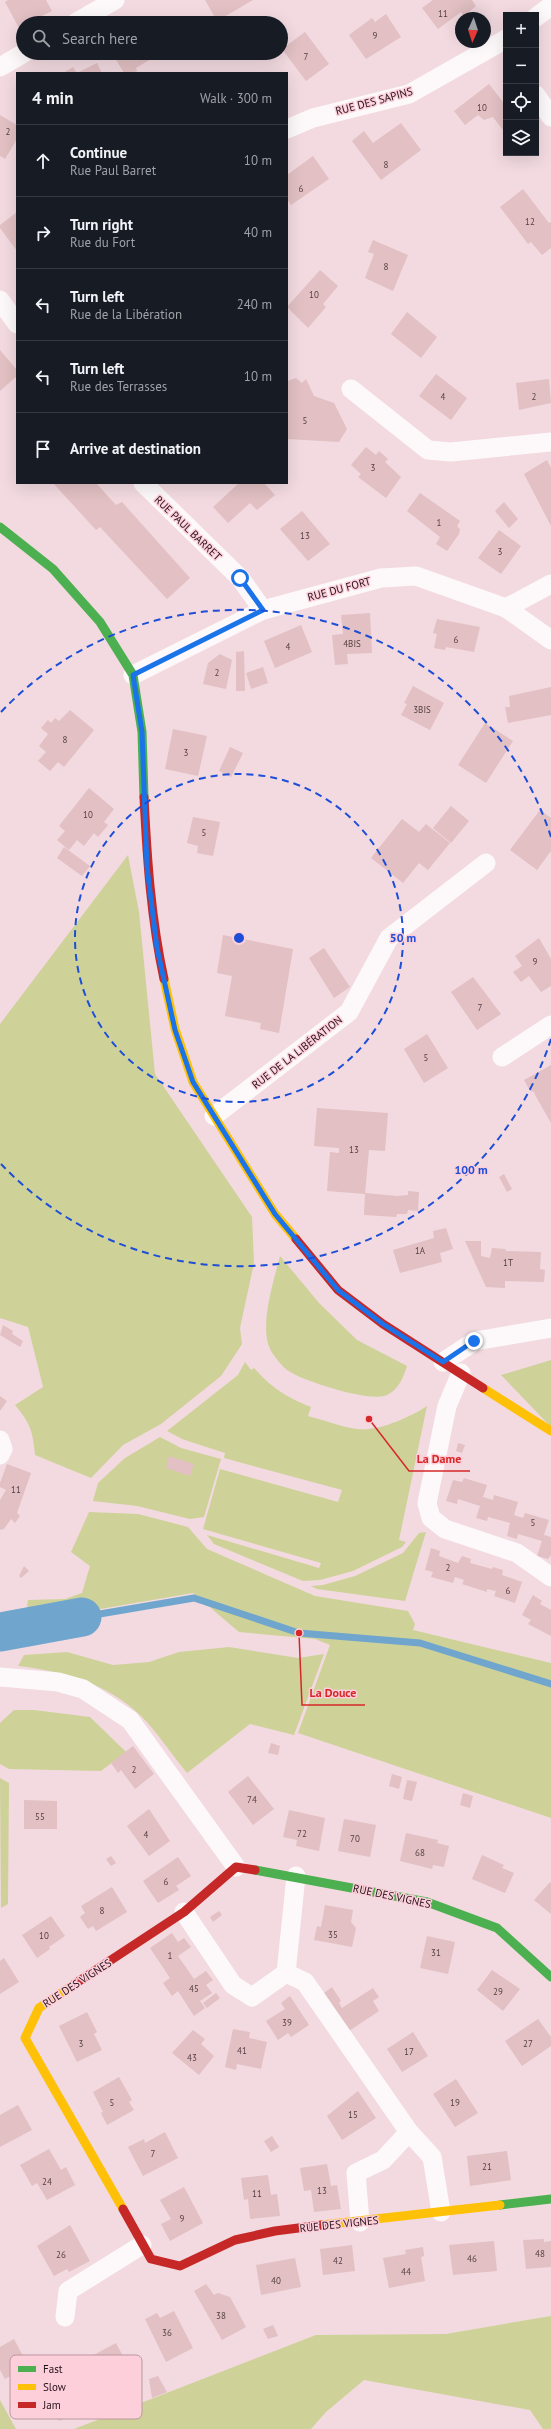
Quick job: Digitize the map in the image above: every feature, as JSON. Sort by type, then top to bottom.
[{"type":"street","points":[[87,16],[115,0]]},
{"type":"street","points":[[539,15],[551,6]]},
{"type":"street","name":"RUE DES SAPINS","points":[[288,129],[313,118],[409,94],[503,46]]},
{"type":"street","points":[[0,67],[16,58]]},
{"type":"street","points":[[539,99],[551,117]]},
{"type":"street","points":[[0,300],[16,320]]},
{"type":"street","points":[[351,389],[428,450],[451,452],[551,442]]},
{"type":"street","name":"RUE PAUL BARRET","points":[[144,484],[240,578],[263,610]]},
{"type":"street","points":[[0,527],[53,569],[100,622],[133,675],[142,732],[147,867],[157,948],[178,1037],[193,1082],[275,1214],[338,1290],[383,1324],[551,1431]]},
{"type":"street","name":"RUE DU FORT","points":[[133,675],[263,610],[380,578],[416,576],[506,608],[551,640]]},
{"type":"street","points":[[506,608],[551,584]]},
{"type":"street","name":"RUE DE LA LIBÉRATION","points":[[214,1116],[349,1012],[389,938],[486,863]]},
{"type":"street","points":[[502,1057],[551,1025]]},
{"type":"street","points":[[443,1362],[474,1341],[551,1328]]},
{"type":"street","points":[[462,1373],[447,1406],[427,1502],[431,1518],[445,1529],[517,1552],[551,1577]]},
{"type":"street","points":[[0,1440],[2,1449],[0,1455]]},
{"type":"street","points":[[0,1677],[58,1682],[83,1689],[130,1720],[236,1867]]},
{"type":"street","name":"RUE DES VIGNES","points":[[551,1978],[547,1972],[497,1928],[427,1902],[296,1876],[236,1867],[184,1912],[39,2008],[25,2038],[151,2259],[180,2266],[235,2240],[275,2231],[551,2199]]},
{"type":"street","points":[[184,1912],[232,1985],[252,1997],[286,1973],[296,1876]]},
{"type":"street","points":[[286,1973],[305,1982],[409,2132],[432,2157],[442,2212]]},
{"type":"street","points":[[360,2222],[356,2173],[383,2160],[409,2132]]},
{"type":"street","points":[[65,2317],[68,2291],[142,2245]]},
{"type":"green space","points":[[128,855],[139,912],[155,1074],[252,1217],[254,1263],[240,1328],[242,1344],[221,1376],[161,1424],[123,1445],[91,1478],[35,1455],[30,1428],[15,1405],[43,1387],[28,1327],[0,1318],[0,1024]]},
{"type":"green space","points":[[280,1256],[319,1303],[357,1340],[407,1366],[402,1379],[395,1390],[387,1395],[379,1397],[352,1394],[321,1385],[295,1375],[280,1363],[270,1349],[266,1328],[271,1290]]},
{"type":"green space","points":[[551,1360],[551,1427],[501,1375]]},
{"type":"green space","points":[[245,1362],[251,1370],[254,1368],[280,1391],[294,1400],[311,1407],[308,1416],[345,1427],[365,1429],[384,1426],[412,1415],[427,1406],[399,1540],[406,1542],[402,1547],[353,1571],[320,1580],[303,1581],[214,1544],[207,1535],[319,1568],[321,1563],[203,1529],[220,1469],[338,1502],[342,1490],[224,1458],[225,1453],[182,1439],[167,1431],[238,1375]]},
{"type":"green space","points":[[160,1437],[181,1448],[221,1459],[204,1517],[190,1519],[137,1506],[93,1501],[98,1483],[125,1458]]},
{"type":"green space","points":[[89,1512],[138,1514],[188,1527],[207,1549],[315,1596],[408,1611],[415,1624],[413,1630],[551,1663],[551,1818],[298,1733],[330,1645],[315,1639],[239,1632],[193,1593],[25,1622],[28,1600],[65,1599],[82,1593],[90,1566],[71,1552]]},
{"type":"green space","points":[[426,1532],[405,1601],[317,1589],[311,1586],[323,1585],[355,1576],[403,1553],[419,1533]]},
{"type":"green space","points":[[229,1647],[298,1658],[324,1654],[294,1735],[250,1724],[187,1773],[141,1716],[114,1695],[84,1680],[68,1675],[18,1666],[24,1655],[67,1652],[113,1665],[149,1662],[179,1652]]},
{"type":"green space","points":[[14,1710],[34,1710],[90,1717],[126,1752],[101,1771],[9,1769],[0,1764],[0,1723]]},
{"type":"green space","points":[[0,1778],[9,1783],[8,1904],[1,1908]]},
{"type":"green space","points":[[551,2316],[551,2429],[543,2429],[530,2410],[364,2380],[326,2412],[311,2429],[74,2429],[100,2419],[142,2419],[142,2403],[316,2335],[446,2334]]},
{"type":"green space","points":[[0,2400],[16,2429],[0,2429]]},
{"type":"building","points":[[8,0],[46,0],[52,11],[42,16],[16,16],[16,22],[5,2]]},
{"type":"building","points":[[205,0],[253,0],[226,16],[214,16]]},
{"type":"building","points":[[433,0],[472,0],[476,6],[469,12],[455,12],[455,16],[438,29],[422,8]]},
{"type":"building","points":[[386,14],[401,37],[366,59],[349,35],[372,18],[375,22]]},
{"type":"building","points":[[305,32],[329,64],[306,81],[288,57],[288,45]]},
{"type":"building","points":[[116,60],[149,60],[136,68],[137,71],[123,72]]},
{"type":"building","points":[[97,63],[102,72],[79,72]]},
{"type":"building","points":[[73,67],[76,72],[65,72]]},
{"type":"building","points":[[489,84],[503,102],[503,130],[493,117],[484,120],[478,115],[465,125],[454,111]]},
{"type":"building","points":[[0,115],[16,124],[16,141],[5,159],[0,156]]},
{"type":"building","points":[[401,123],[421,150],[381,180],[352,141],[364,131],[373,143]]},
{"type":"building","points":[[313,156],[329,179],[291,205],[288,200],[288,174]]},
{"type":"building","points":[[523,189],[549,223],[551,222],[551,248],[542,255],[531,242],[528,244],[500,207]]},
{"type":"building","points":[[16,213],[16,250],[0,228],[0,225]]},
{"type":"building","points":[[373,240],[408,255],[393,291],[365,278],[374,254],[368,252]]},
{"type":"building","points":[[320,270],[338,286],[323,304],[326,307],[308,328],[288,308],[288,306]]},
{"type":"building","points":[[407,312],[437,337],[421,358],[391,334]]},
{"type":"building","points":[[0,350],[16,369],[16,377],[0,391]]},
{"type":"building","points":[[436,374],[467,398],[451,420],[419,396]]},
{"type":"building","points":[[296,378],[302,383],[306,379],[314,396],[334,403],[347,429],[339,442],[288,439],[288,381]]},
{"type":"building","points":[[549,379],[551,403],[519,410],[516,383]]},
{"type":"building","points":[[366,447],[376,455],[379,451],[388,459],[385,462],[401,477],[386,498],[358,477],[361,474],[351,465]]},
{"type":"building","points":[[547,460],[551,468],[551,526],[524,474]]},
{"type":"building","points":[[54,484],[97,484],[116,505],[122,502],[190,578],[167,599],[100,527],[96,530]]},
{"type":"building","points":[[238,484],[265,484],[275,495],[257,510],[250,503],[228,523],[213,507]]},
{"type":"building","points":[[420,493],[460,521],[457,526],[460,529],[459,534],[447,551],[436,544],[440,537],[407,511]]},
{"type":"building","points":[[504,502],[518,519],[509,528],[495,511]]},
{"type":"building","points":[[302,511],[330,544],[308,561],[280,529]]},
{"type":"building","points":[[499,530],[521,546],[501,574],[478,558]]},
{"type":"building","points":[[370,613],[372,653],[347,654],[348,664],[335,665],[332,635],[343,634],[341,615]]},
{"type":"building","points":[[437,619],[480,627],[474,652],[446,647],[445,650],[434,648],[437,634],[433,633]]},
{"type":"building","points":[[301,625],[312,652],[275,668],[264,641]]},
{"type":"building","points":[[244,651],[245,691],[236,691],[236,652]]},
{"type":"building","points":[[220,654],[232,660],[226,689],[203,684],[208,663]]},
{"type":"building","points":[[263,667],[268,683],[251,689],[246,673]]},
{"type":"building","points":[[413,686],[444,703],[430,730],[401,715],[407,704],[404,703]]},
{"type":"building","points":[[551,687],[551,715],[508,723],[505,707],[510,707],[509,696]]},
{"type":"building","points":[[70,710],[94,730],[64,767],[58,762],[50,771],[38,761],[46,752],[39,746],[48,734],[41,728],[48,720],[51,723],[55,718],[59,721]]},
{"type":"building","points":[[485,723],[513,741],[486,783],[458,765]]},
{"type":"building","points":[[173,729],[207,736],[198,776],[165,769]]},
{"type":"building","points":[[230,747],[243,753],[231,777],[219,771]]},
{"type":"building","points":[[89,788],[114,809],[104,822],[108,825],[98,837],[94,833],[84,846],[77,840],[69,850],[57,840],[65,831],[59,826]]},
{"type":"building","points":[[451,806],[469,821],[451,843],[433,828]]},
{"type":"building","points":[[540,810],[551,818],[551,851],[537,870],[510,850]]},
{"type":"building","points":[[193,817],[220,822],[213,856],[197,853],[198,846],[187,843]]},
{"type":"building","points":[[402,819],[419,832],[426,824],[450,843],[428,870],[419,863],[403,883],[371,858]]},
{"type":"building","points":[[64,847],[90,866],[82,876],[57,858]]},
{"type":"building","points":[[223,935],[293,949],[279,1033],[260,1029],[261,1023],[225,1016],[232,976],[217,973]]},
{"type":"building","points":[[539,938],[551,959],[551,986],[541,992],[529,976],[521,982],[513,972],[522,966],[515,956]]},
{"type":"building","points":[[324,948],[350,987],[334,998],[309,958]]},
{"type":"building","points":[[473,977],[501,1014],[477,1030],[451,992]]},
{"type":"building","points":[[427,1034],[448,1068],[424,1083],[404,1049]]},
{"type":"building","points":[[551,1065],[551,1123],[534,1093],[535,1092],[530,1091],[524,1080]]},
{"type":"building","points":[[317,1108],[388,1113],[385,1151],[369,1150],[365,1194],[327,1191],[330,1152],[339,1153],[339,1148],[314,1146]]},
{"type":"building","points":[[504,1174],[512,1189],[507,1192],[499,1177]]},
{"type":"building","points":[[408,1191],[419,1192],[418,1211],[408,1210],[407,1214],[397,1214],[396,1217],[364,1215],[365,1193],[397,1196],[408,1195]]},
{"type":"building","points":[[446,1228],[453,1249],[440,1253],[442,1262],[400,1273],[393,1250],[434,1238],[433,1231]]},
{"type":"building","points":[[465,1241],[481,1241],[481,1256],[490,1258],[492,1248],[505,1249],[506,1251],[541,1252],[540,1269],[545,1270],[544,1282],[505,1281],[505,1288],[486,1287]]},
{"type":"building","points":[[3,1325],[13,1331],[12,1334],[23,1341],[20,1347],[0,1335]]},
{"type":"building","points":[[0,1396],[7,1401],[0,1411]]},
{"type":"building","points":[[458,1443],[465,1445],[462,1453],[456,1451]]},
{"type":"building","points":[[169,1456],[194,1464],[190,1476],[166,1468]]},
{"type":"building","points":[[7,1464],[31,1473],[17,1513],[20,1516],[15,1523],[11,1519],[4,1529],[0,1530],[0,1500],[6,1490],[0,1487],[0,1483]]},
{"type":"building","points":[[464,1478],[487,1485],[483,1497],[493,1500],[494,1495],[518,1502],[514,1515],[523,1518],[525,1513],[549,1520],[544,1535],[551,1537],[551,1555],[548,1559],[537,1556],[542,1541],[518,1534],[517,1539],[507,1536],[510,1523],[488,1517],[487,1521],[476,1518],[480,1506],[458,1499],[457,1504],[446,1501],[453,1480],[462,1482]]},
{"type":"building","points":[[431,1548],[440,1551],[439,1556],[458,1563],[462,1556],[471,1559],[470,1563],[492,1569],[493,1567],[503,1570],[502,1575],[522,1582],[515,1603],[494,1596],[496,1591],[487,1589],[487,1592],[462,1584],[464,1580],[455,1577],[453,1583],[431,1577],[433,1572],[425,1570]]},
{"type":"building","points":[[24,1566],[29,1571],[21,1578],[19,1576]]},
{"type":"building","points":[[533,1595],[542,1601],[540,1604],[551,1610],[551,1636],[528,1624],[531,1620],[522,1615]]},
{"type":"building","points":[[271,1743],[280,1746],[278,1755],[268,1753]]},
{"type":"building","points":[[133,1746],[154,1774],[135,1789],[121,1770],[118,1773],[111,1763]]},
{"type":"building","points":[[392,1774],[402,1777],[399,1789],[389,1786]]},
{"type":"building","points":[[248,1776],[274,1809],[253,1825],[228,1792]]},
{"type":"building","points":[[407,1780],[417,1782],[412,1801],[403,1799]]},
{"type":"building","points":[[463,1793],[473,1796],[470,1808],[460,1805]]},
{"type":"building","points":[[24,1800],[57,1801],[57,1829],[24,1829]]},
{"type":"building","points":[[149,1809],[170,1841],[149,1856],[127,1826]]},
{"type":"building","points":[[289,1810],[325,1818],[319,1851],[296,1846],[297,1840],[283,1837]]},
{"type":"building","points":[[344,1819],[376,1825],[370,1857],[338,1851]]},
{"type":"building","points":[[406,1833],[438,1840],[437,1843],[449,1846],[444,1867],[433,1865],[432,1869],[400,1861]]},
{"type":"building","points":[[482,1855],[504,1865],[502,1868],[514,1873],[505,1893],[472,1879]]},
{"type":"building","points":[[111,1856],[116,1863],[111,1866],[106,1859]]},
{"type":"building","points":[[178,1857],[191,1876],[176,1886],[179,1890],[158,1903],[143,1881]]},
{"type":"building","points":[[550,1882],[551,1883],[551,1914],[534,1900]]},
{"type":"building","points":[[112,1887],[127,1912],[96,1931],[93,1926],[88,1929],[80,1917],[85,1913],[81,1906]]},
{"type":"building","points":[[325,1905],[353,1910],[351,1922],[356,1928],[352,1947],[314,1940],[317,1926],[321,1927]]},
{"type":"building","points":[[219,1911],[222,1915],[213,1922],[210,1917]]},
{"type":"building","points":[[51,1916],[65,1936],[49,1947],[50,1949],[37,1958],[22,1935]]},
{"type":"building","points":[[172,1933],[178,1942],[184,1938],[191,1947],[178,1956],[194,1979],[206,1971],[213,1980],[206,1985],[212,1993],[200,2001],[205,2008],[194,2016],[178,1991],[172,1996],[163,1983],[170,1978],[150,1948]]},
{"type":"building","points":[[427,1936],[455,1942],[448,1974],[420,1968]]},
{"type":"building","points":[[4,1958],[19,1982],[0,1994],[0,1961]]},
{"type":"building","points":[[492,1970],[520,1989],[503,2011],[477,1990]]},
{"type":"building","points":[[332,1987],[341,2001],[339,2003],[342,2008],[373,1988],[379,1997],[373,2001],[379,2011],[349,2031],[324,1993]]},
{"type":"building","points":[[216,1993],[220,1998],[207,2008],[203,2003]]},
{"type":"building","points":[[290,1996],[309,2025],[291,2037],[288,2033],[278,2040],[266,2021],[285,2009],[281,2003]]},
{"type":"building","points":[[87,2012],[97,2032],[94,2034],[102,2050],[77,2062],[59,2026]]},
{"type":"building","points":[[538,2019],[551,2037],[551,2046],[522,2066],[505,2041]]},
{"type":"building","points":[[233,2029],[250,2032],[249,2038],[267,2042],[261,2069],[237,2064],[236,2070],[225,2067]]},
{"type":"building","points":[[193,2030],[205,2039],[201,2044],[214,2056],[199,2075],[172,2053]]},
{"type":"building","points":[[413,2032],[428,2056],[402,2072],[387,2049]]},
{"type":"building","points":[[119,2077],[132,2100],[129,2102],[134,2110],[107,2125],[101,2113],[103,2112],[93,2092]]},
{"type":"building","points":[[456,2079],[478,2113],[455,2127],[433,2094]]},
{"type":"building","points":[[358,2091],[376,2118],[342,2140],[327,2116]]},
{"type":"building","points":[[18,2105],[32,2130],[0,2147],[0,2115]]},
{"type":"building","points":[[165,2132],[178,2158],[143,2176],[128,2147],[144,2139],[145,2143]]},
{"type":"building","points":[[272,2136],[279,2147],[271,2152],[264,2141]]},
{"type":"building","points":[[49,2149],[61,2170],[66,2167],[75,2185],[47,2200],[37,2183],[32,2186],[20,2165]]},
{"type":"building","points":[[507,2151],[511,2180],[470,2186],[467,2156]]},
{"type":"building","points":[[327,2164],[331,2186],[337,2185],[341,2209],[314,2212],[311,2190],[304,2191],[300,2168]]},
{"type":"building","points":[[268,2175],[271,2195],[277,2194],[280,2216],[250,2219],[248,2199],[244,2200],[241,2178]]},
{"type":"building","points":[[184,2187],[203,2223],[170,2241],[161,2224],[171,2219],[160,2200]]},
{"type":"building","points":[[70,2225],[90,2261],[69,2272],[67,2269],[54,2276],[37,2246]]},
{"type":"building","points":[[544,2239],[544,2242],[551,2241],[551,2267],[526,2269],[523,2240]]},
{"type":"building","points":[[494,2241],[497,2271],[453,2275],[449,2245]]},
{"type":"building","points":[[352,2245],[355,2271],[323,2275],[320,2249]]},
{"type":"building","points":[[423,2247],[424,2256],[421,2257],[425,2281],[389,2288],[383,2258],[406,2254],[405,2250]]},
{"type":"building","points":[[295,2258],[301,2287],[261,2295],[256,2265]]},
{"type":"building","points":[[206,2284],[214,2295],[218,2293],[230,2297],[246,2327],[222,2340],[194,2291]]},
{"type":"building","points":[[174,2311],[193,2348],[166,2362],[145,2319],[157,2313],[160,2318]]},
{"type":"building","points":[[273,2325],[278,2336],[268,2339],[263,2329]]},
{"type":"building","points":[[14,2339],[22,2355],[10,2355],[10,2376],[5,2379],[0,2370],[0,2347]]},
{"type":"building","points":[[116,2343],[122,2355],[94,2355]]},
{"type":"building","points":[[158,2376],[167,2392],[152,2398],[149,2379]]},
{"type":"waterway","points":[[82,1617],[194,1598],[299,1633],[420,1643],[551,1684]]},
{"type":"waterway","points":[[0,1632],[82,1617]]},
{"type":"traffic: fast","points":[[0,527],[53,569],[100,622],[133,675],[142,732],[144,797]]},
{"type":"traffic: fast","points":[[255,1870],[427,1902],[497,1928],[551,1977]]},
{"type":"traffic: fast","points":[[500,2205],[551,2199]]},
{"type":"traffic: slow","points":[[164,979],[175,1029],[193,1082],[275,1214],[296,1239]]},
{"type":"traffic: slow","points":[[483,1388],[551,1431]]},
{"type":"traffic: slow","points":[[73,1985],[39,2008],[25,2038],[123,2209]]},
{"type":"traffic: slow","points":[[322,2225],[500,2205]]},
{"type":"traffic: jam","points":[[144,797],[148,866],[156,934],[164,979]]},
{"type":"traffic: jam","points":[[296,1239],[338,1290],[383,1324],[483,1388]]},
{"type":"traffic: jam","points":[[73,1985],[184,1912],[236,1867],[255,1870]]},
{"type":"traffic: jam","points":[[123,2209],[151,2259],[180,2266],[235,2240],[275,2231],[322,2225]]},
{"type":"place","name":"La Dame","points":[[369,1419]]},
{"type":"place","name":"La Douce","points":[[299,1633]]},
{"type":"route","points":[[240,578],[263,610],[133,675],[139,703],[142,732],[147,867],[157,948],[175,1030],[193,1082],[275,1214],[338,1290],[383,1324],[443,1362],[474,1341]]}]
